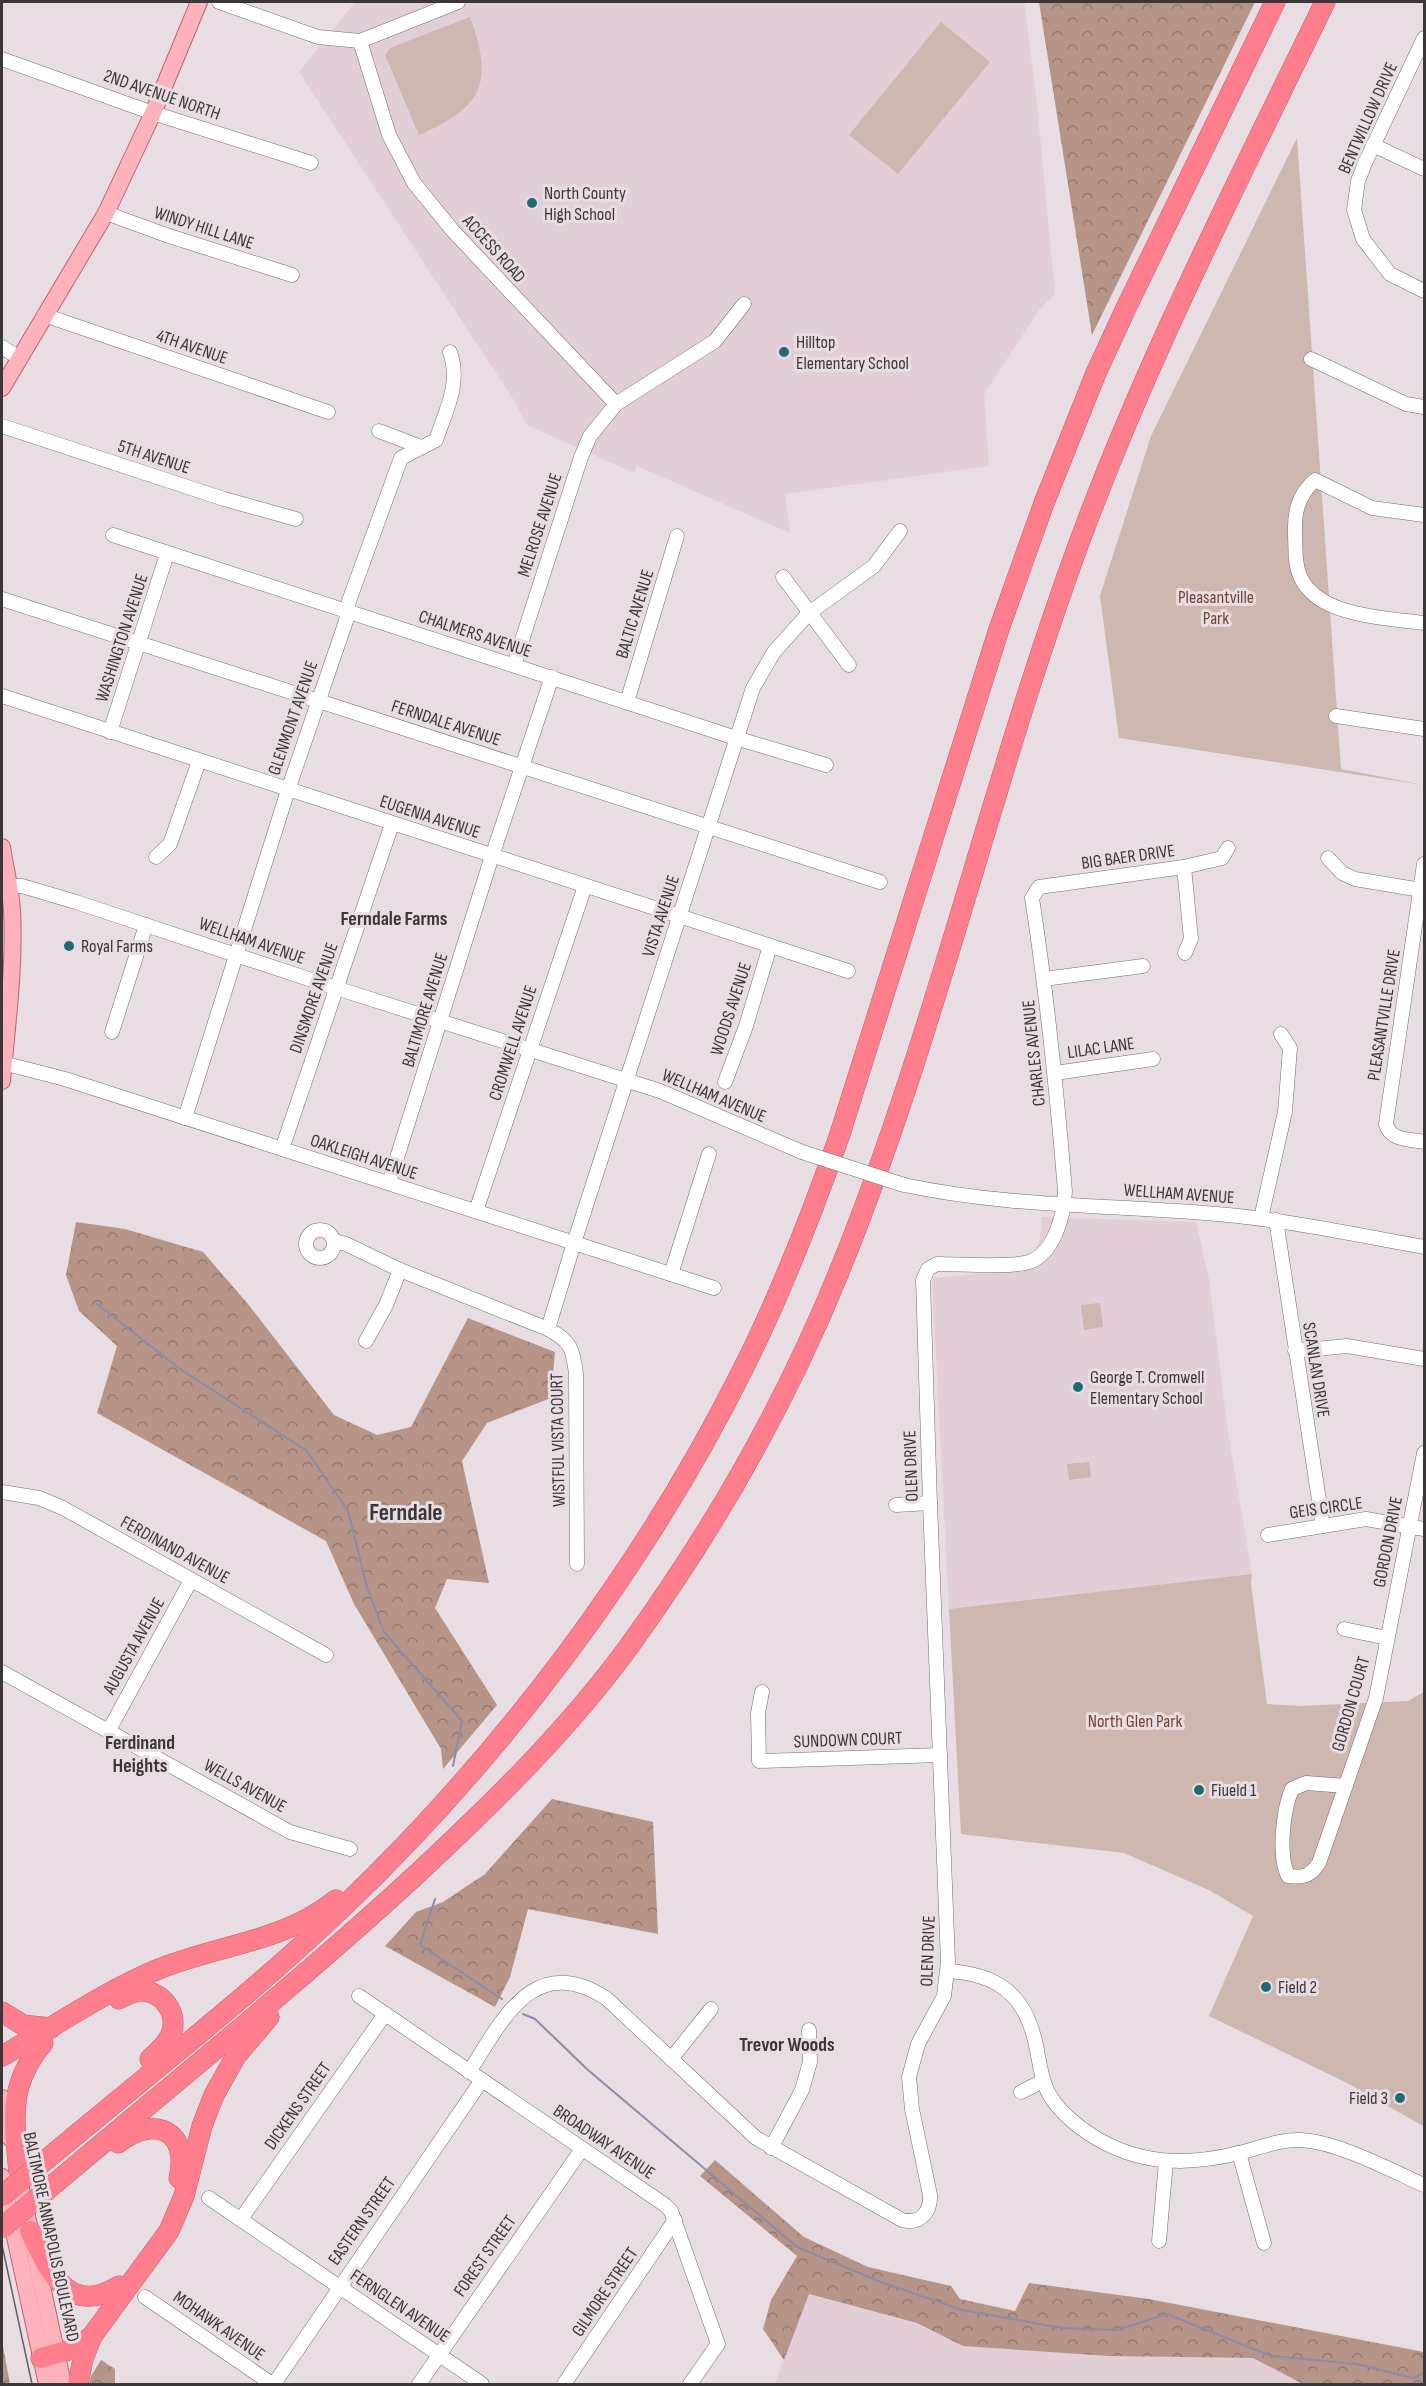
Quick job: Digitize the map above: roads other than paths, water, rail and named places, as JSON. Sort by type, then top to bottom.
[{"type":"highway","points":[[2,2196],[300,1947],[412,1838],[508,1729],[625,1573],[688,1472],[724,1406],[794,1259],[840,1137],[999,629],[1064,451],[1096,373],[1140,279],[1275,2]]},
{"type":"highway","points":[[2,2228],[356,1930],[501,1795],[579,1711],[628,1648],[698,1547],[745,1467],[786,1389],[837,1278],[883,1156],[1043,647],[1095,501],[1169,326],[1325,2]]},
{"type":"highway","points":[[2,2065],[47,2035],[155,1971],[261,1939],[301,1923],[326,1908],[366,1872],[412,1838]]},
{"type":"highway","points":[[78,2385],[83,2359],[92,2336],[173,2223],[184,2196],[205,2116],[218,2086],[236,2056],[265,2021],[295,1994],[356,1930]]},
{"type":"highway","points":[[2,2056],[137,1991],[159,1996],[170,2010],[172,2026],[164,2045],[123,2082],[73,2136]]},
{"type":"highway","points":[[2,2012],[23,2025],[47,2035]]},
{"type":"highway","points":[[10,2176],[17,2089],[26,2066],[47,2035]]},
{"type":"highway","points":[[48,2352],[72,2340],[87,2329],[155,2236],[171,2204],[182,2163],[181,2153],[177,2142],[164,2130],[153,2127],[142,2129],[125,2138],[99,2159],[53,2185]]},
{"type":"highway","points":[[30,2231],[51,2274],[66,2289],[80,2294],[93,2295],[119,2286]]},
{"type":"highway","points":[[48,2352],[76,2348],[92,2336]]},
{"type":"main road","points":[[2,388],[106,213],[153,113],[199,2]]},
{"type":"main road","points":[[2,847],[12,909],[12,963],[2,1081]]},
{"type":"main road","name":"BALTIMORE ANNAPOLIS BOULEVARD","points":[[2,2098],[10,2176],[48,2352],[63,2385]]},
{"type":"main road","name":"BALTIMORE ANNAPOLIS BOULEVARD","points":[[10,2176],[30,2231],[48,2352],[47,2385]]},
{"type":"street","points":[[219,2],[318,37],[360,41],[458,2]]},
{"type":"street","name":"BENTWILLOW DRIVE","points":[[1425,38],[1358,181],[1354,210],[1363,239],[1390,274],[1425,291]]},
{"type":"street","name":"ACCESS ROAD","points":[[360,41],[389,135],[414,183],[453,231],[616,404]]},
{"type":"street","name":"2ND AVENUE NORTH","points":[[2,58],[153,113],[311,163]]},
{"type":"street","points":[[1373,145],[1425,169]]},
{"type":"street","name":"WINDY HILL LANE","points":[[106,213],[166,235],[292,275]]},
{"type":"street","points":[[616,404],[715,341],[744,304]]},
{"type":"street","name":"4TH AVENUE","points":[[44,315],[328,412]]},
{"type":"street","points":[[2,347],[19,358]]},
{"type":"street","name":"GLENMONT AVENUE","points":[[185,1118],[288,790],[346,621],[349,601],[400,458],[436,440],[455,384],[456,368],[450,352]]},
{"type":"street","points":[[1311,359],[1406,404],[1425,407]]},
{"type":"street","name":"MELROSE AVENUE","points":[[514,665],[581,457],[590,436],[616,404]]},
{"type":"street","name":"5TH AVENUE","points":[[2,426],[224,499],[296,519]]},
{"type":"street","points":[[379,431],[421,447]]},
{"type":"street","points":[[1425,515],[1372,508],[1315,480],[1304,490],[1294,521],[1296,560],[1301,578],[1311,593],[1329,606],[1425,623]]},
{"type":"street","name":"VISTA AVENUE","points":[[574,1243],[739,739],[753,688],[774,652],[808,614],[874,566],[900,531]]},
{"type":"street","name":"CHALMERS AVENUE","points":[[113,535],[739,739],[826,765]]},
{"type":"street","name":"BALTIC AVENUE","points":[[627,702],[677,536]]},
{"type":"street","name":"WASHINGTON AVENUE","points":[[110,732],[167,554]]},
{"type":"street","points":[[783,577],[808,614],[849,665]]},
{"type":"street","name":"FERNDALE AVENUE","points":[[2,599],[879,882]]},
{"type":"street","name":"BALTIMORE AVENUE","points":[[389,1184],[492,856],[552,677]]},
{"type":"street","name":"EUGENIA AVENUE","points":[[2,696],[848,971]]},
{"type":"street","points":[[1336,716],[1425,729]]},
{"type":"street","points":[[156,857],[171,844],[199,761]]},
{"type":"street","name":"DINSMORE AVENUE","points":[[282,1149],[392,824]]},
{"type":"street","name":"BIG BAER DRIVE","points":[[1032,898],[1039,887],[1184,867],[1222,858],[1228,848]]},
{"type":"street","points":[[1328,858],[1342,873],[1355,879],[1421,890]]},
{"type":"street","name":"PLEASANTVILLE DRIVE","points":[[1425,864],[1421,890],[1420,930],[1386,1124],[1387,1131],[1392,1136],[1425,1142]]},
{"type":"street","points":[[1184,867],[1191,939],[1185,953]]},
{"type":"street","name":"WELLHAM AVENUE","points":[[9,886],[25,886],[627,1080],[685,1100],[802,1152],[904,1185],[985,1199],[1261,1218],[1425,1247]]},
{"type":"street","name":"CROMWELL AVENUE","points":[[476,1211],[585,886]]},
{"type":"street","name":"CHARLES AVENUE","points":[[1032,898],[1055,1073],[1065,1205]]},
{"type":"street","points":[[112,1032],[146,925]]},
{"type":"street","name":"WOODS AVENUE","points":[[725,1082],[746,1026],[770,946]]},
{"type":"street","points":[[1044,979],[1143,966]]},
{"type":"street","points":[[1261,1218],[1285,1112],[1290,1048],[1281,1034]]},
{"type":"street","name":"LILAC LANE","points":[[1055,1073],[1153,1059]]},
{"type":"street","name":"OAKLEIGH AVENUE","points":[[3,1063],[65,1079],[714,1288]]},
{"type":"street","points":[[671,1274],[709,1154]]},
{"type":"street","name":"OLEN DRIVE","points":[[470,2072],[519,2000],[532,1990],[557,1983],[586,1987],[606,1998],[738,2123],[771,2148],[896,2218],[913,2222],[924,2217],[929,2208],[930,2195],[912,2109],[909,2077],[918,2044],[944,1996],[948,1971],[930,1503],[924,1275],[928,1269],[937,1264],[1020,1263],[1036,1258],[1049,1245],[1065,1205]]},
{"type":"street","name":"SCANLAN DRIVE","points":[[1276,1220],[1323,1526]]},
{"type":"street","name":"WISTFUL VISTA COURT","points":[[334,1241],[548,1329],[568,1343],[573,1353],[576,1374],[577,1563]]},
{"type":"street","points":[[548,1329],[574,1243]]},
{"type":"street","points":[[366,1341],[386,1305],[400,1270]]},
{"type":"street","points":[[1295,1351],[1347,1346],[1425,1359]]},
{"type":"street","name":"GORDON DRIVE","points":[[1387,1638],[1425,1453]]},
{"type":"street","name":"FERDINAND AVENUE","points":[[2,1492],[51,1502],[326,1655]]},
{"type":"street","points":[[896,1504],[930,1503]]},
{"type":"street","name":"GEIS CIRCLE","points":[[1268,1535],[1366,1519],[1425,1529]]},
{"type":"street","name":"AUGUSTA AVENUE","points":[[109,1730],[191,1580]]},
{"type":"street","name":"GORDON COURT","points":[[1344,1629],[1387,1638],[1376,1698],[1346,1786],[1319,1863],[1310,1875],[1300,1878],[1288,1876],[1283,1865],[1282,1852],[1287,1801],[1292,1789],[1306,1783],[1346,1786]]},
{"type":"street","name":"WELLS AVENUE","points":[[2,1672],[290,1832],[350,1848]]},
{"type":"street","name":"SUNDOWN COURT","points":[[762,1692],[758,1713],[759,1761],[940,1755]]},
{"type":"street","points":[[948,1971],[984,1976],[1000,1985],[1014,1997],[1030,2022],[1043,2081],[1059,2109],[1084,2130],[1122,2150],[1166,2162],[1198,2161],[1275,2143],[1310,2141],[1338,2149],[1425,2185]]},
{"type":"street","name":"BROADWAY AVENUE","points":[[359,1996],[665,2205],[675,2220],[718,2344],[690,2385]]},
{"type":"street","points":[[671,2059],[711,2009]]},
{"type":"street","name":"DICKENS STREET","points":[[241,2219],[385,2014]]},
{"type":"street","points":[[771,2148],[802,2091],[810,2062],[809,2030]]},
{"type":"street","name":"EASTERN STREET","points":[[273,2385],[482,2080]]},
{"type":"street","points":[[1021,2092],[1043,2081]]},
{"type":"street","name":"FOREST STREET","points":[[419,2385],[582,2149]]},
{"type":"street","points":[[1239,2153],[1264,2243]]},
{"type":"street","points":[[1159,2241],[1166,2162]]},
{"type":"street","name":"FERNGLEN AVENUE","points":[[209,2198],[482,2385]]},
{"type":"street","name":"GILMORE STREET","points":[[564,2385],[675,2220]]},
{"type":"street","name":"MOHAWK AVENUE","points":[[145,2297],[273,2385]]},
{"type":"waterway","points":[[97,1304],[180,1369],[307,1451],[348,1511],[367,1587],[384,1632],[462,1721],[453,1766]]},
{"type":"waterway","points":[[435,1899],[420,1945],[502,1999]]},
{"type":"waterway","points":[[523,2014],[535,2019],[588,2070],[797,2247],[881,2282],[962,2310],[1062,2328],[1117,2330],[1167,2314],[1271,2356],[1357,2364],[1413,2378],[1424,2373]]},
{"type":"tram line","points":[[2,2245],[32,2384]]},
{"type":"place","name":"North County High School","points":[[532,203]]},
{"type":"place","name":"Hilltop Elementary School","points":[[784,352]]},
{"type":"place","name":"Royal Farms","points":[[69,946]]},
{"type":"place","name":"George T. Cromwell Elementary School","points":[[1078,1387]]},
{"type":"place","name":"Fiueld 1","points":[[1199,1790]]},
{"type":"place","name":"Field 2","points":[[1266,1987]]},
{"type":"place","name":"Field 3","points":[[1400,2098]]},
{"type":"district","name":"Ferndale Farms","points":[[394,919]]},
{"type":"district","name":"Ferndale","points":[[406,1512]]},
{"type":"district","name":"Ferdinand Heights","points":[[140,1754]]},
{"type":"district","name":"Trevor Woods","points":[[787,2045]]},
{"type":"park label","name":"Pleasantville Park","points":[[1216,607]]},
{"type":"park label","name":"North Glen Park","points":[[1135,1721]]}]
